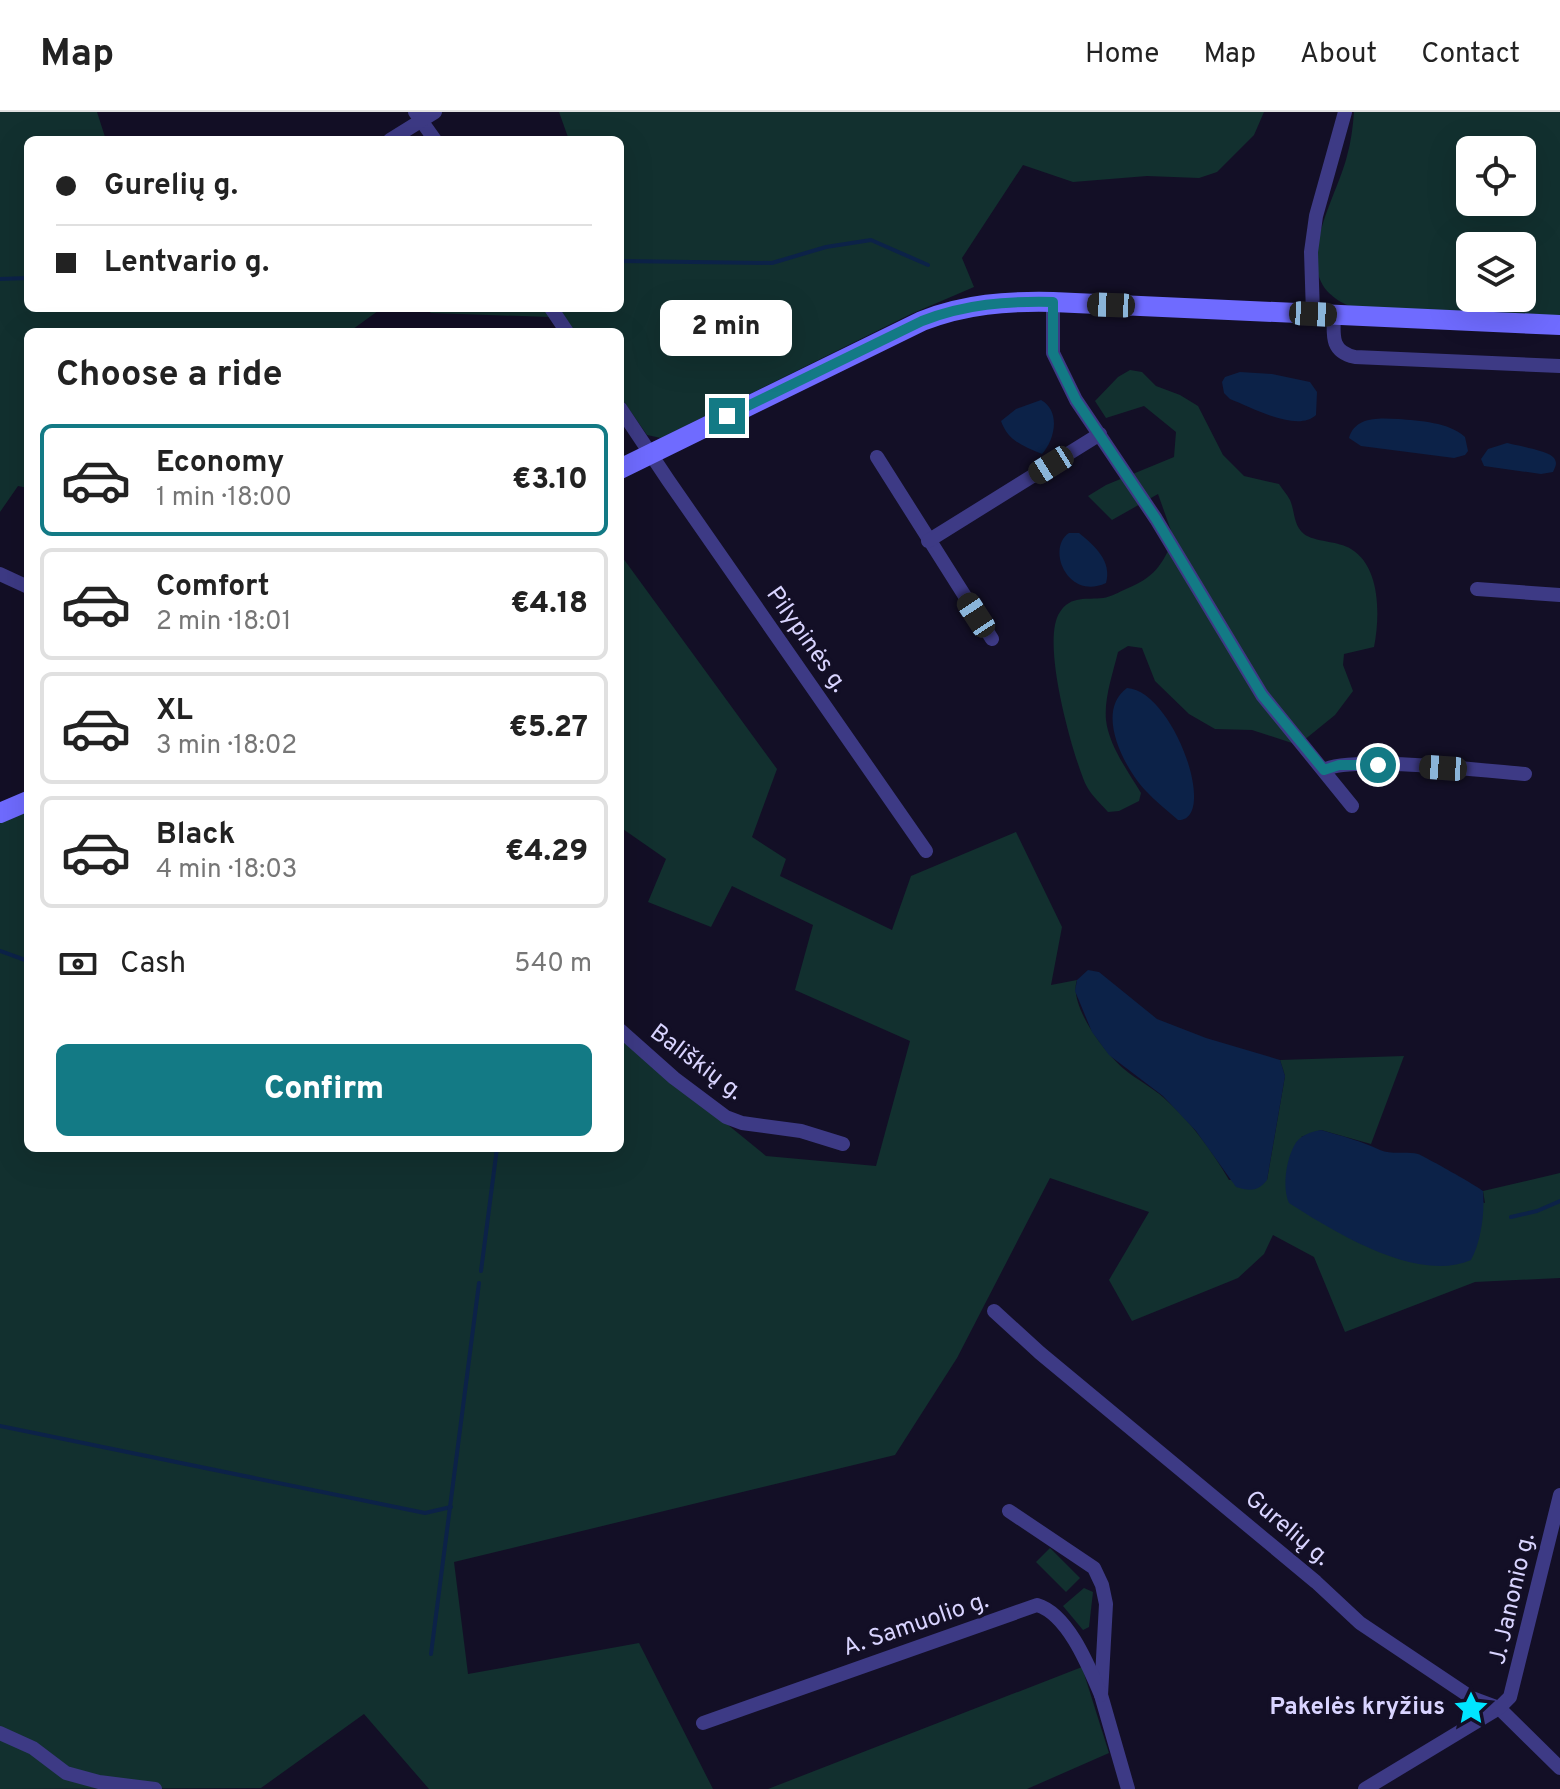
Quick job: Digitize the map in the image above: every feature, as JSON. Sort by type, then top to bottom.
[{"type":"main road","points":[[624,467],[922,321],[946,311],[997,302],[1560,325]]},
{"type":"main road","points":[[0,813],[24,803]]},
{"type":"street","points":[[395,136],[418,116],[435,112]]},
{"type":"street","points":[[1313,314],[1311,252],[1316,216],[1345,112]]},
{"type":"street","points":[[418,116],[432,136]]},
{"type":"street","points":[[1053,302],[1052,339],[1059,368],[1076,400],[1156,519],[1262,695],[1352,806]]},
{"type":"street","points":[[1334,315],[1335,346],[1339,352],[1355,357],[1560,366]]},
{"type":"street","name":"Pilypinės g.","points":[[624,414],[926,851]]},
{"type":"street","points":[[928,541],[1100,434]]},
{"type":"street","points":[[877,457],[992,639]]},
{"type":"street","points":[[0,574],[24,585]]},
{"type":"street","points":[[1477,589],[1560,595]]},
{"type":"street","points":[[1324,770],[1339,765],[1402,765],[1525,774]]},
{"type":"street","name":"Bališkių g.","points":[[624,1034],[674,1078],[726,1117],[742,1123],[801,1131],[843,1144]]},
{"type":"street","name":"Gurelių g.","points":[[994,1311],[1040,1353],[1316,1582],[1360,1623],[1472,1698],[1499,1708],[1560,1768]]},
{"type":"street","name":"J. Janonio g.","points":[[1499,1708],[1510,1697],[1515,1685],[1560,1495]]},
{"type":"street","points":[[1009,1511],[1094,1568],[1106,1604],[1101,1695],[1128,1789]]},
{"type":"street","name":"A. Samuolio g.","points":[[703,1723],[1037,1605],[1046,1608],[1079,1644],[1101,1695]]},
{"type":"street","points":[[1365,1789],[1499,1708]]},
{"type":"street","points":[[0,1733],[33,1748],[66,1773],[99,1782],[155,1789]]},
{"type":"green space","points":[[0,112],[97,112],[105,136],[24,136],[24,312],[376,312],[354,328],[24,328],[24,487],[18,486],[0,512]]},
{"type":"green space","points":[[559,112],[1264,112],[1254,135],[1217,172],[1199,178],[1147,176],[1073,182],[1023,165],[962,258],[974,287],[911,314],[661,438],[647,435],[624,402],[624,328],[571,328],[560,312],[624,312],[624,136],[568,136]]},
{"type":"green space","points":[[1354,112],[1560,112],[1560,316],[1458,312],[1536,312],[1536,232],[1456,232],[1456,312],[1355,308],[1333,296],[1320,280],[1316,262],[1318,241],[1351,140]]},
{"type":"green space","points":[[430,312],[557,312],[549,317]]},
{"type":"green space","points":[[1130,370],[1142,372],[1156,386],[1198,406],[1223,455],[1244,476],[1279,484],[1290,500],[1296,522],[1304,534],[1346,546],[1361,557],[1373,580],[1377,622],[1374,647],[1344,654],[1343,665],[1353,691],[1335,715],[1298,745],[1252,730],[1215,729],[1189,714],[1155,681],[1142,648],[1128,646],[1118,652],[1108,694],[1106,720],[1115,749],[1141,793],[1139,801],[1119,811],[1108,812],[1090,791],[1079,768],[1060,696],[1054,646],[1055,626],[1064,607],[1080,599],[1109,597],[1136,585],[1161,564],[1174,539],[1158,494],[1112,520],[1088,496],[1106,485],[1174,457],[1176,432],[1144,406],[1106,418],[1095,401],[1118,377]]},
{"type":"green space","points":[[624,559],[777,769],[752,837],[786,859],[780,876],[892,930],[911,876],[1016,832],[1062,927],[1051,985],[1077,980],[1078,1002],[1083,1015],[1107,1052],[1183,1117],[1208,1147],[1229,1180],[1267,1180],[1285,1076],[1280,1060],[1404,1056],[1371,1144],[1321,1130],[1301,1137],[1485,1203],[1483,1191],[1560,1173],[1560,1278],[1475,1282],[1345,1332],[1314,1257],[1273,1235],[1264,1254],[1238,1278],[1132,1321],[1109,1280],[1149,1212],[1050,1178],[957,1358],[895,1455],[454,1562],[468,1674],[639,1643],[713,1789],[429,1789],[364,1714],[261,1788],[0,1789],[0,821],[24,812],[24,1152],[624,1152],[624,1040],[766,1156],[876,1166],[910,1041],[795,990],[813,925],[732,886],[711,927],[648,902],[666,859],[624,830]]},
{"type":"green space","points":[[1050,1548],[1080,1578],[1066,1592],[1036,1562]]},
{"type":"green space","points":[[1084,1588],[1093,1592],[1089,1627],[1083,1630],[1063,1606]]},
{"type":"green space","points":[[1082,1667],[1109,1753],[1027,1789],[768,1789]]},
{"type":"water","points":[[1240,372],[1272,374],[1310,382],[1317,392],[1316,415],[1308,420],[1286,420],[1230,399],[1224,393],[1222,382],[1225,377]]},
{"type":"water","points":[[1041,400],[1054,418],[1053,434],[1042,454],[1012,438],[1001,421],[1016,409]]},
{"type":"water","points":[[1398,419],[1451,428],[1465,437],[1468,451],[1454,458],[1361,446],[1349,438],[1362,422]]},
{"type":"water","points":[[1507,443],[1551,455],[1556,462],[1553,472],[1541,474],[1484,466],[1481,459],[1488,449]]},
{"type":"water","points":[[1069,533],[1079,533],[1101,555],[1107,568],[1106,583],[1092,587],[1081,585],[1064,570],[1060,550],[1062,540]]},
{"type":"water","points":[[1127,688],[1144,695],[1161,710],[1175,731],[1192,779],[1194,800],[1190,815],[1178,820],[1157,802],[1137,780],[1121,753],[1113,724],[1113,710]]},
{"type":"water","points":[[1088,970],[1099,972],[1157,1019],[1206,1038],[1280,1060],[1285,1076],[1267,1180],[1260,1187],[1249,1190],[1236,1187],[1196,1131],[1163,1096],[1109,1055],[1092,1032],[1075,991],[1077,980]]},
{"type":"water","points":[[1321,1130],[1384,1151],[1418,1154],[1483,1191],[1482,1227],[1471,1260],[1449,1266],[1401,1260],[1352,1240],[1289,1203],[1285,1182],[1291,1152],[1302,1137]]},
{"type":"waterway","points":[[624,261],[772,263],[826,247],[871,240],[928,265]]},
{"type":"waterway","points":[[0,279],[24,278]]},
{"type":"waterway","points":[[0,951],[24,960]]},
{"type":"waterway","points":[[481,1271],[496,1152]]},
{"type":"waterway","points":[[1511,1217],[1560,1201]]},
{"type":"waterway","points":[[431,1654],[479,1283]]},
{"type":"waterway","points":[[0,1426],[425,1513],[451,1507]]},
{"type":"place","name":"Pakelės kryžius","points":[[1471,1708]]},
{"type":"route","points":[[727,416],[946,311],[997,302],[1053,302],[1053,353],[1067,385],[1156,519],[1262,695],[1324,770],[1339,765],[1378,765]]}]
